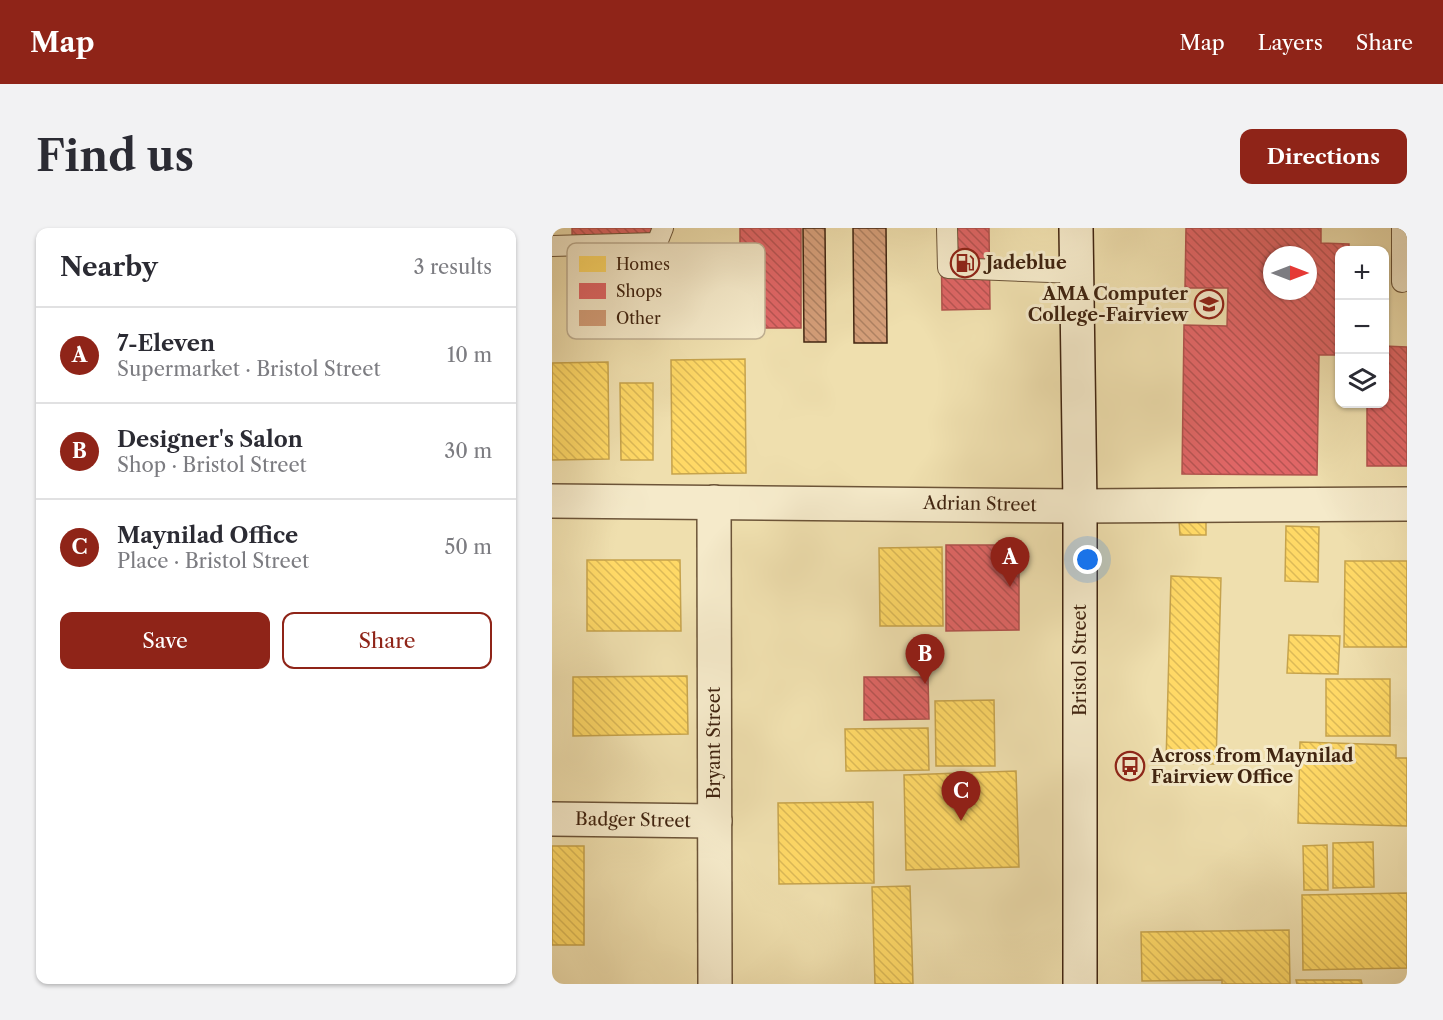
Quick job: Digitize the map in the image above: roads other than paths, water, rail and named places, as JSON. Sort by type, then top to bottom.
[{"type":"street","name":"Bristol Street","points":[[1076,228],[1080,506],[1080,984]]},
{"type":"street","name":"Adrian Street","points":[[552,501],[1080,506],[1407,504]]},
{"type":"street","name":"Bryant Street","points":[[714,502],[715,984]]},
{"type":"street","name":"Badger Street","points":[[552,819],[715,821]]},
{"type":"lane","points":[[657,243],[663,228]]},
{"type":"lane","points":[[947,228],[948,268],[1076,273]]},
{"type":"lane","points":[[1402,228],[1402,282]]},
{"type":"lane","points":[[552,246],[567,246]]},
{"type":"place","name":"Jadeblue","points":[[965,263]]},
{"type":"place","name":"AMA Computer College-Fairview","points":[[1209,304]]},
{"type":"place","name":"7-Eleven","points":[[1010,587]]},
{"type":"place","name":"Designer's Salon","points":[[925,684]]},
{"type":"place","name":"Across from Maynilad Fairview Office","points":[[1130,766]]},
{"type":"place","name":"Maynilad Office","points":[[961,821]]}]
